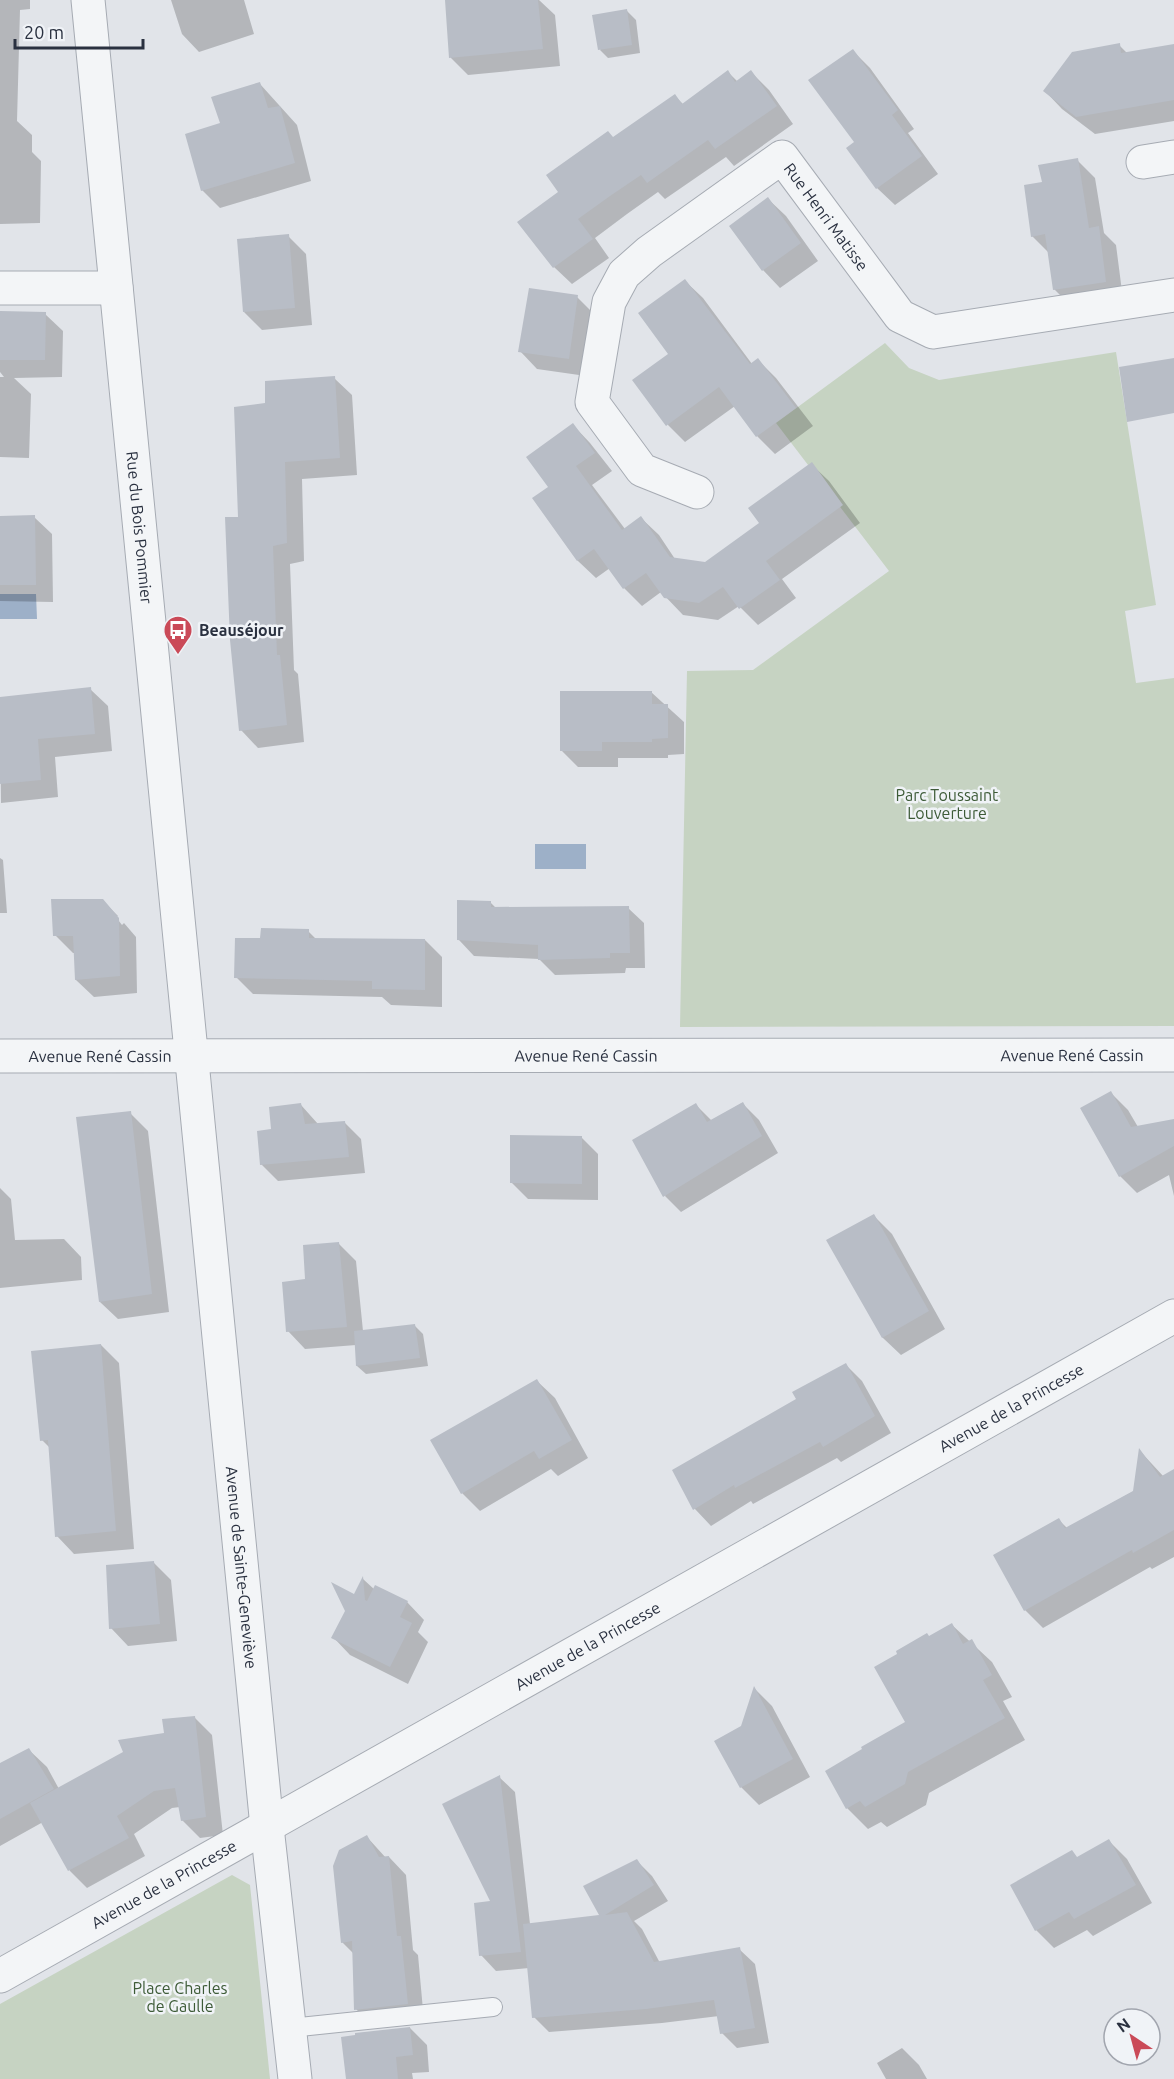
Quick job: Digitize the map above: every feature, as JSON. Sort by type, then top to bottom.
[{"type":"street","name":"Rue du Bois Pommier","points":[[88,0],[192,1055]]},
{"type":"street","name":"Rue Henri Matisse","points":[[697,492],[642,470],[592,402],[609,302],[624,274],[649,252],[782,157],[900,316],[933,332],[1174,295]]},
{"type":"street","points":[[0,288],[116,288]]},
{"type":"street","name":"Avenue de Sainte-Geneviève","points":[[192,1055],[267,1827],[295,2079]]},
{"type":"street","name":"Avenue René Cassin","points":[[0,1056],[1174,1055]]},
{"type":"street","name":"Avenue de la Princesse","points":[[0,1976],[1174,1316]]},
{"type":"lane","points":[[290,2028],[493,2007]]},
{"type":"green space","name":"Parc Toussaint Louverture","points":[[885,343],[909,368],[939,380],[1116,352],[1156,605],[1125,611],[1136,683],[1174,678],[1174,1026],[680,1027],[687,671],[753,670],[889,571],[776,423]]},
{"type":"green space","name":"Place Charles de Gaulle","points":[[232,1875],[250,1885],[270,2079],[0,2079],[0,2004]]},
{"type":"water","points":[[0,594],[36,594],[37,619],[0,619]]},
{"type":"water","points":[[535,844],[586,844],[586,869],[535,869]]},
{"type":"building","points":[[445,0],[538,0],[543,49],[449,58]]},
{"type":"building","points":[[627,9],[632,45],[598,50],[592,15]]},
{"type":"building","points":[[1120,43],[1121,53],[1174,44],[1174,100],[1076,117],[1043,91],[1072,52]]},
{"type":"building","points":[[853,49],[898,110],[892,115],[922,156],[876,189],[846,148],[854,142],[808,80]]},
{"type":"building","points":[[728,70],[735,82],[751,70],[777,106],[715,149],[708,140],[647,183],[641,175],[578,219],[593,239],[553,268],[517,222],[558,192],[546,175],[608,131],[613,137],[675,94],[682,104]]},
{"type":"building","points":[[260,82],[268,108],[280,106],[295,163],[201,191],[185,134],[220,123],[211,97]]},
{"type":"building","points":[[1078,158],[1089,228],[1099,226],[1106,282],[1053,290],[1045,234],[1031,237],[1024,185],[1042,182],[1038,165]]},
{"type":"building","points":[[768,197],[801,243],[762,271],[729,226]]},
{"type":"building","points":[[289,234],[295,308],[243,312],[237,239]]},
{"type":"building","points":[[685,279],[750,364],[758,358],[796,408],[756,437],[719,387],[666,426],[632,380],[668,354],[638,313]]},
{"type":"building","points":[[529,288],[578,295],[569,359],[518,352]]},
{"type":"building","points":[[0,311],[46,312],[45,360],[0,360]]},
{"type":"building","points":[[1174,358],[1174,413],[1127,422],[1119,367]]},
{"type":"building","points":[[335,376],[340,458],[285,462],[287,543],[273,546],[277,655],[280,655],[287,725],[239,731],[230,640],[225,517],[238,517],[234,407],[265,403],[265,381]]},
{"type":"building","points":[[573,423],[595,453],[576,466],[622,530],[641,516],[670,557],[705,562],[759,523],[748,508],[812,462],[843,505],[766,561],[780,580],[739,609],[723,587],[699,603],[664,598],[646,573],[623,589],[594,549],[577,561],[532,498],[548,487],[526,457]]},
{"type":"building","points":[[35,515],[36,585],[0,585],[0,516]]},
{"type":"building","points":[[91,687],[95,734],[38,739],[41,780],[0,784],[0,697]]},
{"type":"building","points":[[560,691],[652,691],[652,704],[668,704],[668,738],[652,739],[652,742],[602,742],[602,751],[560,751]]},
{"type":"building","points":[[51,899],[103,899],[119,918],[120,976],[75,980],[73,936],[53,936]]},
{"type":"building","points":[[457,900],[491,901],[491,907],[629,906],[630,953],[610,953],[610,958],[538,960],[538,945],[457,940]]},
{"type":"building","points":[[261,928],[309,929],[309,938],[425,939],[425,990],[372,989],[372,981],[234,978],[235,938],[260,938]]},
{"type":"building","points":[[1111,1091],[1131,1127],[1174,1119],[1174,1146],[1119,1177],[1080,1108]]},
{"type":"building","points":[[743,1102],[762,1136],[663,1197],[632,1140],[696,1103],[707,1122]]},
{"type":"building","points":[[301,1103],[305,1124],[345,1121],[349,1157],[260,1165],[257,1131],[271,1129],[269,1107]]},
{"type":"building","points":[[131,1111],[152,1294],[99,1302],[76,1117]]},
{"type":"building","points":[[510,1135],[582,1136],[582,1184],[510,1183]]},
{"type":"building","points":[[874,1214],[929,1311],[882,1338],[826,1240]]},
{"type":"building","points":[[339,1242],[347,1327],[286,1332],[282,1282],[305,1279],[303,1245]]},
{"type":"building","points":[[415,1324],[420,1358],[356,1366],[354,1331]]},
{"type":"building","points":[[101,1344],[116,1531],[55,1537],[48,1440],[40,1441],[31,1351]]},
{"type":"building","points":[[846,1363],[875,1416],[823,1447],[820,1442],[735,1488],[734,1485],[693,1510],[672,1470],[796,1399],[792,1392]]},
{"type":"building","points":[[537,1379],[572,1440],[539,1459],[534,1451],[461,1494],[430,1440]]},
{"type":"building","points":[[1139,1448],[1160,1477],[1174,1469],[1174,1530],[1133,1553],[1132,1550],[1024,1611],[993,1555],[1059,1518],[1065,1528],[1133,1491]]},
{"type":"building","points":[[154,1561],[160,1624],[109,1629],[106,1565]]},
{"type":"building","points":[[363,1576],[365,1600],[367,1601],[375,1585],[408,1601],[400,1617],[412,1623],[390,1667],[331,1638],[345,1611],[331,1582],[354,1594]]},
{"type":"building","points":[[952,1623],[963,1644],[972,1639],[992,1675],[983,1680],[1005,1718],[908,1772],[905,1784],[865,1807],[860,1801],[846,1809],[825,1771],[905,1722],[874,1667],[927,1633],[929,1636]]},
{"type":"building","points":[[754,1686],[793,1759],[740,1788],[714,1741],[741,1726]]},
{"type":"building","points":[[195,1716],[206,1817],[181,1821],[175,1788],[154,1791],[117,1816],[129,1838],[68,1871],[30,1803],[123,1752],[118,1740],[164,1733],[162,1719]]},
{"type":"building","points":[[29,1748],[54,1789],[0,1819],[0,1763]]},
{"type":"building","points":[[500,1775],[521,1952],[479,1956],[474,1903],[490,1901],[442,1804]]},
{"type":"building","points":[[367,1835],[379,1857],[389,1856],[397,1936],[401,1936],[408,2004],[354,2010],[352,1941],[341,1943],[333,1866],[339,1850]]},
{"type":"building","points":[[1109,1839],[1136,1885],[1074,1919],[1069,1912],[1035,1931],[1010,1885],[1072,1850],[1077,1857]]},
{"type":"building","points":[[637,1859],[654,1885],[605,1915],[627,1912],[654,1962],[740,1947],[755,2028],[720,2034],[714,2000],[646,2009],[532,2018],[523,1924],[599,1915],[583,1886]]},
{"type":"building","points":[[410,2027],[413,2055],[396,2057],[398,2079],[346,2079],[341,2037],[355,2035],[355,2033]]},
{"type":"place","name":"Beauséjour","points":[[178,656]]}]
